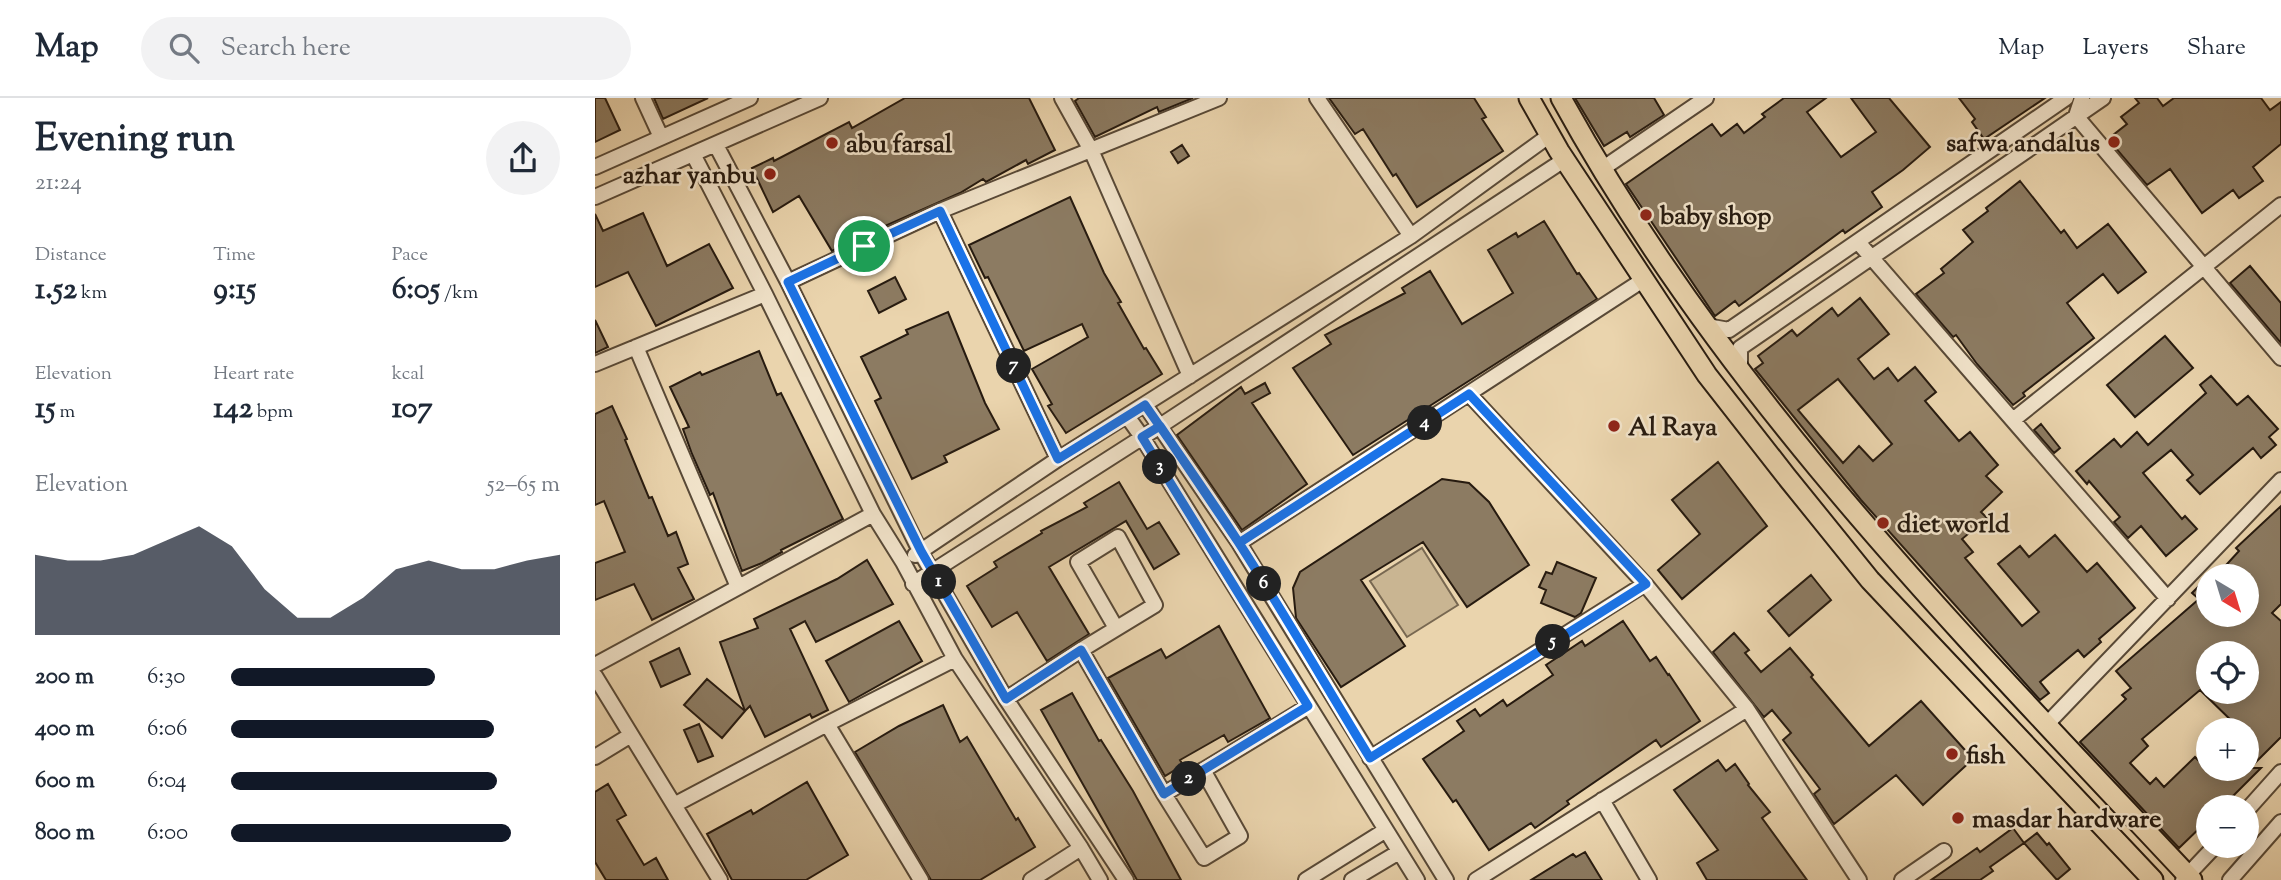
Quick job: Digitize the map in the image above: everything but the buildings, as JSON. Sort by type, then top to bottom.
[{"type":"main road","points":[[1529,98],[1565,160],[1707,375],[1786,476],[1870,580],[2153,880]]},
{"type":"main road","points":[[1561,98],[1654,250],[1740,371],[1812,463],[1897,562],[2188,879]]},
{"type":"street","points":[[643,98],[661,137]]},
{"type":"street","points":[[595,167],[750,98]]},
{"type":"street","points":[[595,197],[820,98]]},
{"type":"street","points":[[1062,98],[1091,150],[1191,376]]},
{"type":"street","points":[[788,282],[940,211],[1219,98]]},
{"type":"street","points":[[1317,98],[1411,236]]},
{"type":"street","points":[[1602,169],[1706,98]]},
{"type":"street","points":[[1707,326],[1729,330],[2066,98]]},
{"type":"street","points":[[2076,116],[2082,98]]},
{"type":"street","points":[[1740,371],[1740,348],[2103,98]]},
{"type":"street","points":[[2076,116],[2281,358]]},
{"type":"street","points":[[903,562],[1058,459],[1411,236],[1550,135]]},
{"type":"street","points":[[716,145],[788,282],[921,551],[1006,699],[1126,880]]},
{"type":"street","points":[[693,154],[873,514],[903,562],[955,659],[1100,880]]},
{"type":"street","points":[[913,584],[1160,426],[1565,160]]},
{"type":"street","points":[[2013,420],[2281,205]]},
{"type":"street","points":[[940,211],[1058,459]]},
{"type":"street","points":[[1858,242],[2168,598]]},
{"type":"street","points":[[1239,543],[1643,280]]},
{"type":"street","points":[[595,364],[765,294]]},
{"type":"street","points":[[636,347],[738,587]]},
{"type":"street","points":[[1469,394],[1646,584],[1747,709],[1859,880]]},
{"type":"street","points":[[1145,405],[1239,543],[1445,880]]},
{"type":"street","points":[[1127,416],[1417,880]]},
{"type":"street","points":[[2047,724],[2281,480]]},
{"type":"street","points":[[595,665],[873,514]]},
{"type":"street","points":[[1006,699],[1155,605],[1118,537],[1078,562],[1116,628]]},
{"type":"street","points":[[1370,758],[1646,584]]},
{"type":"street","points":[[1081,650],[1204,858],[1240,836],[1203,770]]},
{"type":"street","points":[[674,805],[955,659]]},
{"type":"street","points":[[595,676],[720,880]]},
{"type":"street","points":[[1164,794],[1308,706]]},
{"type":"street","points":[[1476,880],[1747,709]]},
{"type":"street","points":[[827,724],[921,880]]},
{"type":"street","points":[[595,757],[631,735]]},
{"type":"street","points":[[2259,797],[2281,772]]},
{"type":"street","points":[[1602,800],[1649,880]]},
{"type":"street","points":[[2230,880],[2281,822]]},
{"type":"street","points":[[1306,880],[1386,830]]},
{"type":"street","points":[[1031,880],[1081,848]]},
{"type":"street","points":[[1902,880],[1944,851]]},
{"type":"street","points":[[1352,880],[1399,852]]},
{"type":"street","points":[[2188,879],[2205,858]]},
{"type":"shaded area","points":[[1422,548],[1458,605],[1407,637],[1370,581]]},
{"type":"place","name":"safwa andalus","points":[[2114,142]]},
{"type":"place","name":"abu farsal","points":[[832,143]]},
{"type":"place","name":"azhar yanbu","points":[[770,174]]},
{"type":"place","name":"baby shop","points":[[1646,215]]},
{"type":"place","name":"Al Raya","points":[[1614,426]]},
{"type":"place","name":"diet world","points":[[1883,523]]},
{"type":"place","name":"fish","points":[[1952,754]]},
{"type":"place","name":"masdar hardware","points":[[1958,818]]},
{"type":"route","points":[[864,246],[788,282],[921,551],[1006,699],[1081,650],[1164,794],[1308,706],[1142,437],[1160,426],[1239,543],[1469,394],[1646,584],[1370,758],[1239,543],[1199,484],[1160,426],[1145,405],[1058,459],[940,211],[864,246]]}]
